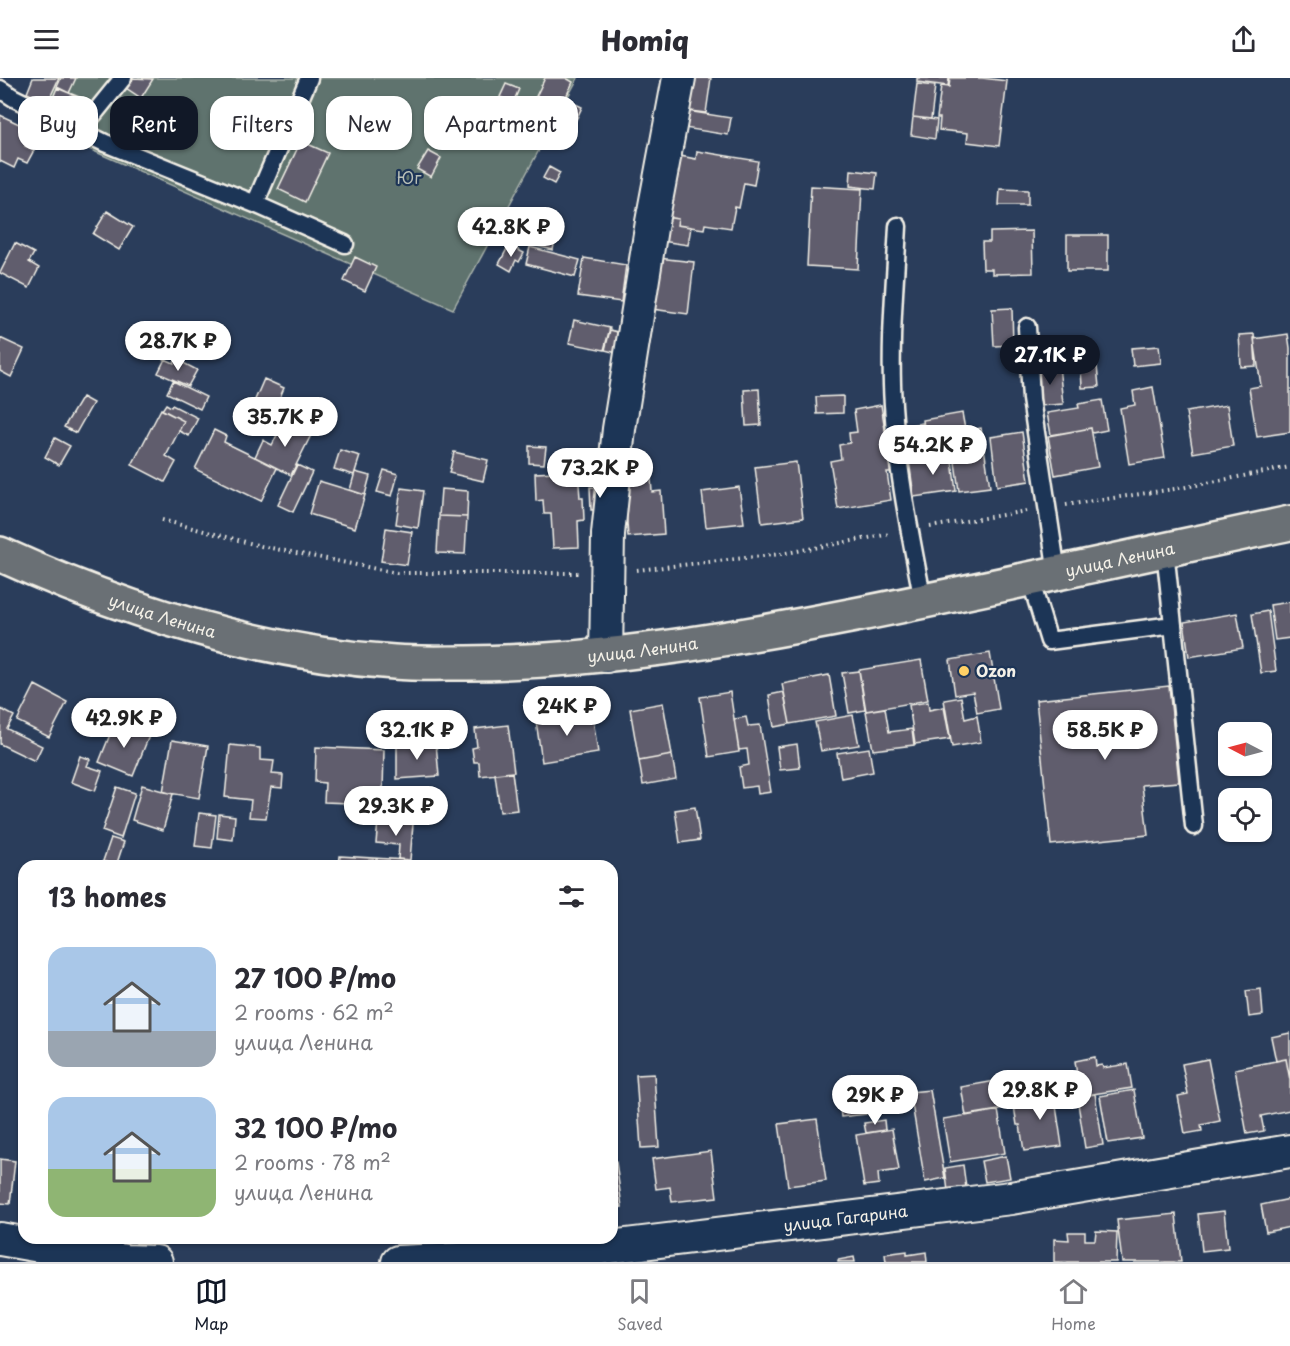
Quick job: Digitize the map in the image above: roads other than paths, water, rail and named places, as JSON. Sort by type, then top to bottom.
[{"type":"main road","name":"улица Ленина","points":[[0,554],[118,603],[202,630],[296,651],[395,663],[516,662],[606,656],[708,642],[923,601],[1290,523]]},
{"type":"street","points":[[606,656],[608,534],[619,429],[652,222],[679,78]]},
{"type":"street","name":"улица Гагарина","points":[[398,1262],[544,1255],[1011,1198],[1290,1151]]},
{"type":"street","points":[[0,1239],[18,1242]]},
{"type":"street","points":[[28,1244],[125,1261],[156,1262]]},
{"type":"lane","points":[[98,109],[123,78]]},
{"type":"lane","points":[[255,204],[309,78]]},
{"type":"lane","points":[[0,89],[18,100]]},
{"type":"lane","points":[[98,139],[345,244]]},
{"type":"lane","points":[[898,226],[893,318],[893,405],[909,530],[923,601]]},
{"type":"lane","points":[[1027,327],[1031,399],[1047,508],[1043,576],[1049,641],[1173,625]]},
{"type":"lane","points":[[1165,550],[1194,826]]},
{"type":"place","name":"Ozon","points":[[964,671]]},
{"type":"park label","name":"Юг","points":[[409,178]]}]
